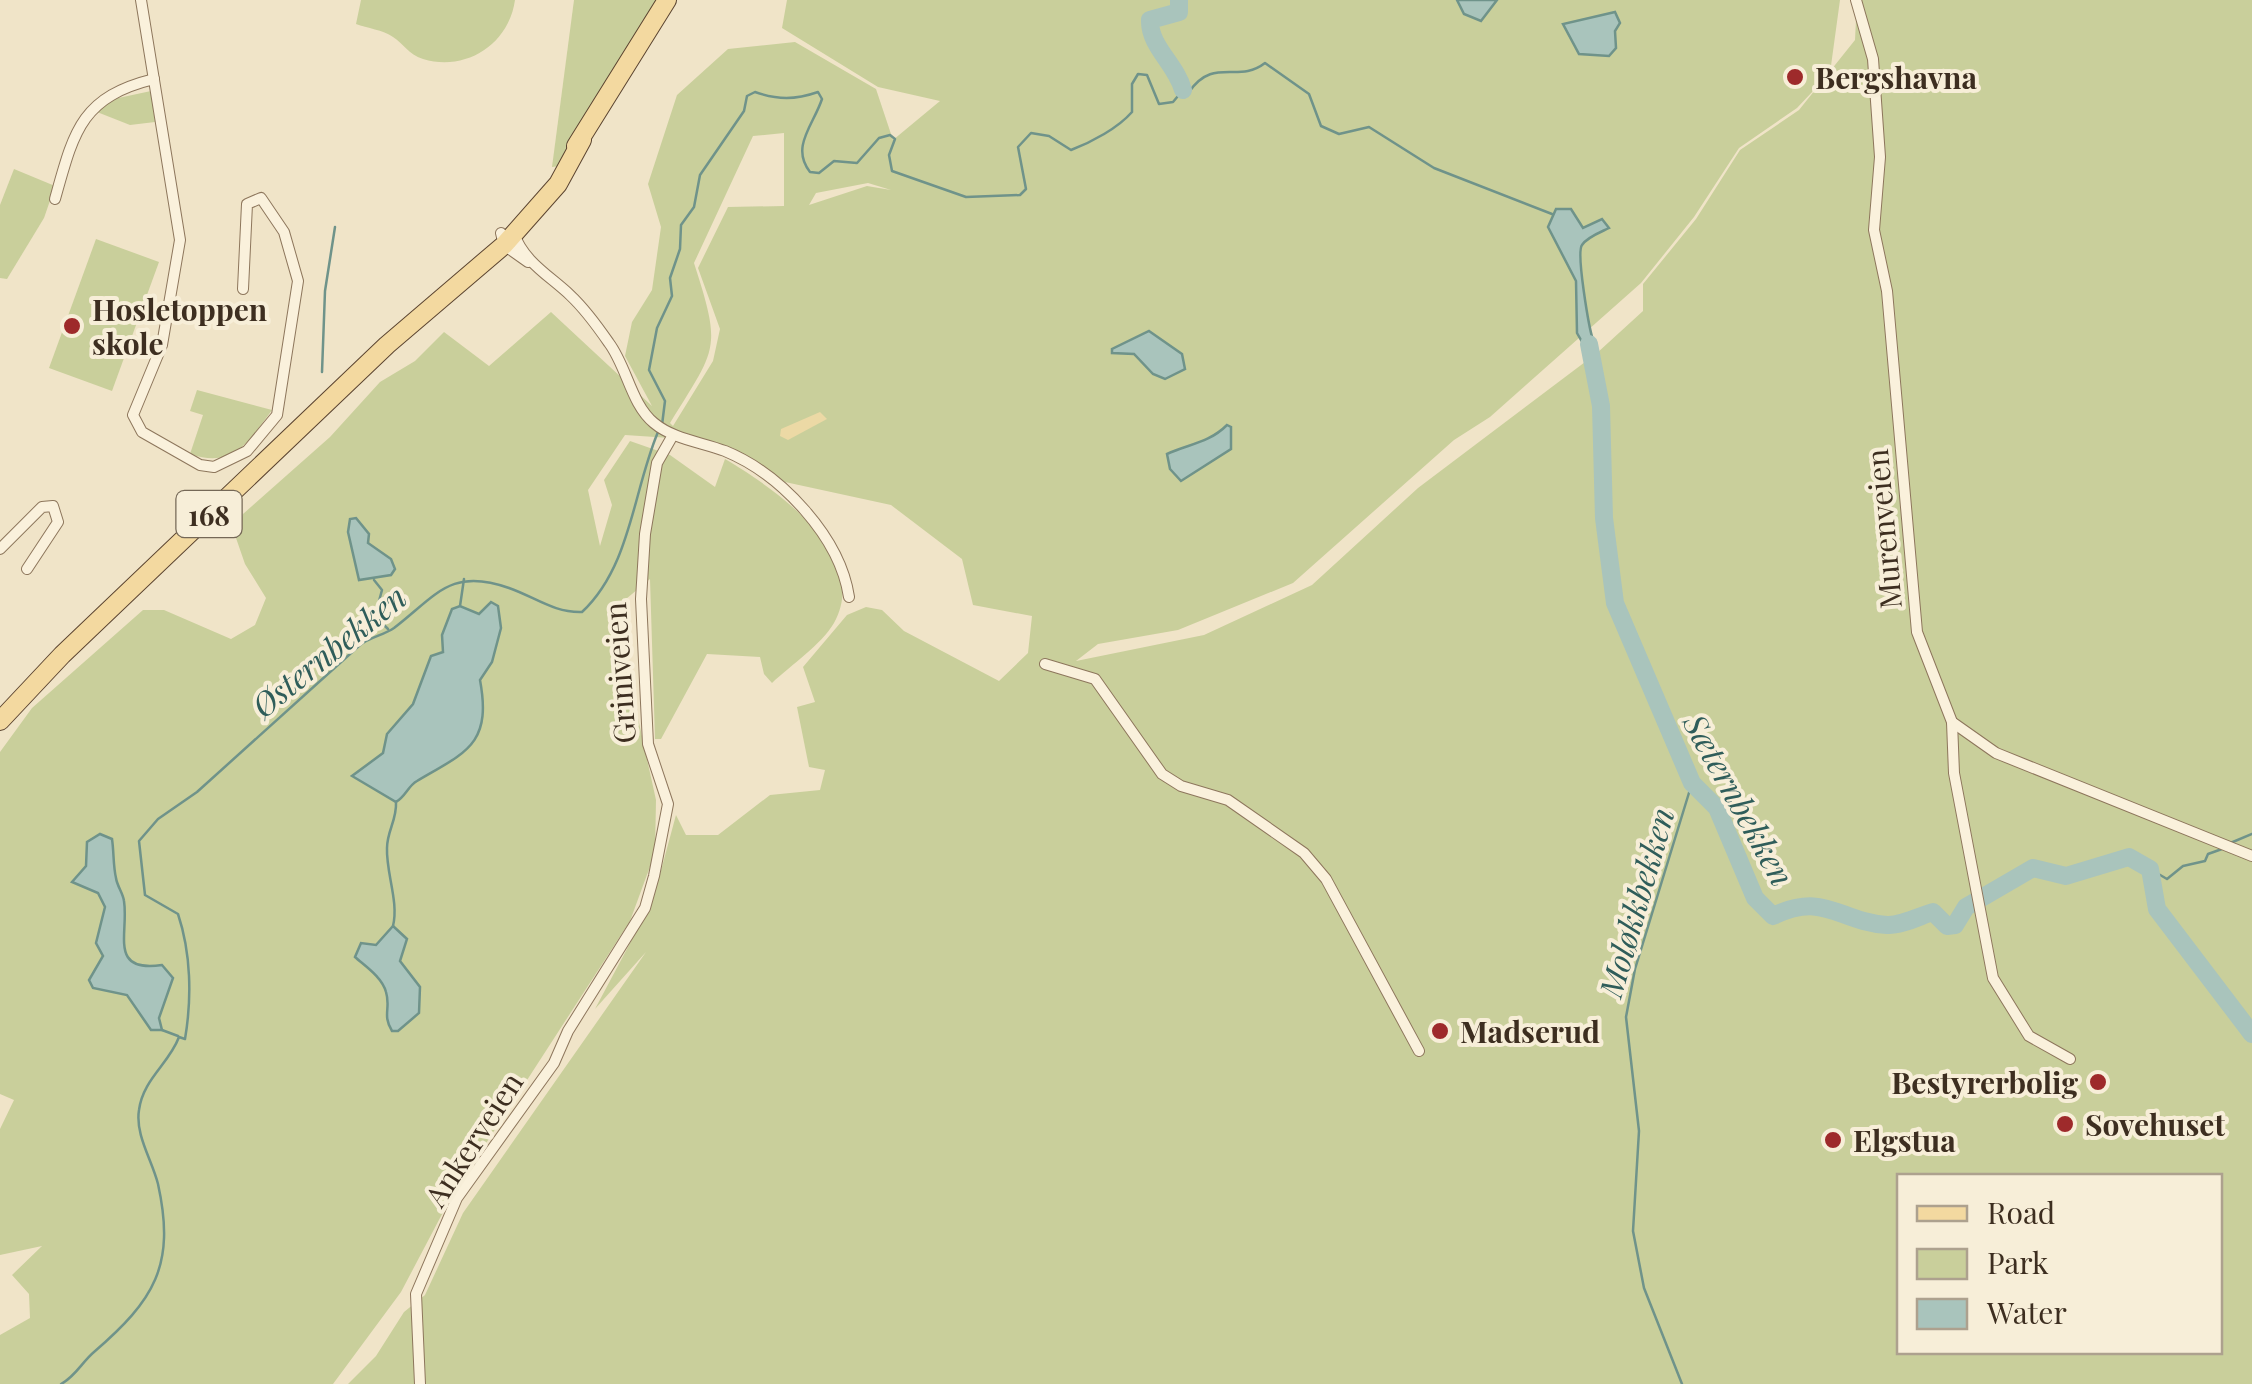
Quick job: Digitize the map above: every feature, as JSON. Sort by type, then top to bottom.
[{"type":"main road","name":"168","points":[[0,722],[50,666],[423,311],[506,238],[582,140],[667,0]]},
{"type":"street","points":[[141,0],[180,240],[162,344],[133,416],[142,432],[200,465],[214,467],[233,462],[277,415],[298,281],[284,232],[261,198],[246,204],[242,288]]},
{"type":"street","name":"Murenveien","points":[[1856,0],[1873,59],[1880,157],[1874,230],[1887,290],[1917,632],[1952,722]]},
{"type":"street","points":[[55,199],[75,136],[89,112],[116,90],[154,80]]},
{"type":"street","points":[[506,238],[574,298],[613,348],[646,415],[665,430],[729,453],[785,493],[816,523],[842,562],[849,597]]},
{"type":"street","name":"Griniveien","points":[[554,1063],[568,1030],[645,908],[667,820],[668,804],[648,744],[641,600],[644,534],[665,430]]},
{"type":"street","points":[[0,549],[42,507],[53,506],[58,522],[27,569]]},
{"type":"street","points":[[1046,664],[1094,679],[1162,774],[1181,786],[1242,808],[1304,854],[1326,879],[1419,1052]]},
{"type":"street","points":[[1952,722],[1996,753],[2252,856]]},
{"type":"street","points":[[1952,722],[1954,773],[1993,978],[2029,1036],[2070,1059]]},
{"type":"street","name":"Ankerveien","points":[[420,1384],[415,1300],[457,1198],[554,1063]]},
{"type":"green space","points":[[361,0],[515,0],[504,30],[483,51],[469,58],[439,62],[418,57],[389,35],[356,24]]},
{"type":"green space","points":[[574,0],[669,0],[561,166],[552,167]]},
{"type":"green space","points":[[787,0],[1840,0],[1830,71],[1855,40],[1857,0],[2252,0],[2252,1384],[348,1384],[376,1356],[404,1312],[425,1295],[463,1213],[646,952],[595,1009],[653,900],[676,815],[686,835],[718,835],[770,795],[820,790],[825,770],[809,767],[797,707],[815,702],[803,667],[847,615],[866,607],[882,610],[904,631],[999,681],[1028,653],[1032,616],[973,605],[962,559],[891,505],[785,482],[700,440],[625,435],[588,490],[600,546],[612,505],[604,480],[630,441],[670,455],[715,487],[725,459],[768,487],[812,526],[840,573],[842,598],[828,631],[772,683],[764,674],[760,657],[707,654],[661,739],[655,739],[650,579],[614,609],[656,800],[655,853],[630,921],[450,1199],[401,1292],[333,1384],[0,1384],[0,1335],[30,1318],[29,1294],[12,1275],[42,1246],[0,1255],[0,1129],[14,1100],[0,1094],[0,752],[32,708],[143,610],[164,610],[231,639],[255,625],[266,598],[245,564],[236,538],[243,514],[330,437],[380,382],[415,361],[444,332],[489,366],[551,312],[652,406],[625,356],[632,322],[652,290],[661,227],[648,184],[677,95],[728,49],[795,42],[876,89],[893,140],[940,101],[878,87],[782,28]],"holes":[[[1821,83],[1799,110],[1740,150],[1696,219],[1643,284],[1643,311],[1597,353],[1418,488],[1312,585],[1204,635],[1076,661],[1098,644],[1178,630],[1293,583],[1454,440],[1490,417],[1641,283],[1694,217],[1739,148],[1797,108]],[[784,133],[784,206],[728,207],[698,268],[720,329],[713,361],[673,426],[670,423],[698,378],[710,347],[709,314],[694,263],[753,136]],[[868,183],[891,190],[867,186],[809,205],[816,193]]]},
{"type":"green space","points":[[151,91],[155,122],[130,125],[97,112],[109,100]]},
{"type":"green space","points":[[14,169],[55,186],[44,218],[7,279],[0,278],[0,205]]},
{"type":"green space","points":[[96,239],[159,262],[112,391],[49,368]]},
{"type":"green space","points":[[197,390],[272,410],[247,442],[229,455],[205,458],[190,454],[203,415],[190,411]]},
{"type":"sand","points":[[820,412],[827,419],[788,440],[780,436],[781,429]]},
{"type":"water","points":[[1457,0],[1497,0],[1481,21],[1464,14]]},
{"type":"water","points":[[1615,12],[1620,23],[1615,31],[1616,48],[1609,56],[1579,54],[1563,24]]},
{"type":"water","points":[[1556,209],[1571,209],[1583,228],[1602,219],[1609,228],[1582,245],[1584,291],[1593,340],[1585,347],[1577,333],[1576,281],[1548,227]]},
{"type":"water","points":[[1149,331],[1182,354],[1185,369],[1165,379],[1153,374],[1134,354],[1112,353],[1112,349]]},
{"type":"water","points":[[1227,425],[1231,427],[1231,449],[1181,481],[1170,469],[1167,454],[1206,439]]},
{"type":"water","points":[[356,518],[369,534],[368,543],[391,559],[395,569],[391,575],[359,580],[348,532],[350,519]]},
{"type":"water","points":[[491,602],[498,606],[501,628],[492,662],[480,680],[482,719],[471,744],[414,783],[396,802],[352,776],[383,753],[387,734],[413,704],[431,656],[443,652],[442,635],[452,609],[460,606],[479,614]]},
{"type":"water","points":[[100,834],[112,839],[115,873],[124,901],[128,957],[145,966],[162,965],[173,978],[159,1018],[162,1030],[151,1030],[127,995],[93,988],[89,980],[103,956],[96,943],[105,907],[98,893],[72,882],[86,866],[87,842]]},
{"type":"water","points":[[393,926],[407,939],[400,961],[420,987],[419,1013],[398,1031],[392,1031],[389,1025],[384,987],[355,957],[361,943],[376,945]]},
{"type":"waterway","points":[[1179,0],[1179,12],[1150,20],[1158,47],[1183,90]]},
{"type":"waterway","name":"Østernbekken","points":[[662,425],[665,401],[649,370],[657,328],[672,296],[670,278],[680,249],[681,225],[694,207],[700,175],[744,111],[747,96],[755,92],[786,98],[818,92],[822,99],[802,154],[810,172],[819,173],[834,161],[857,163],[879,138],[890,135],[895,139],[889,155],[892,171],[966,197],[1020,195],[1026,189],[1018,147],[1031,133],[1049,136],[1071,150],[1096,139],[1132,112],[1132,84],[1138,74],[1147,75],[1159,104],[1173,102],[1183,90],[1189,92],[1208,75],[1255,69],[1265,63],[1309,94],[1321,126],[1339,134],[1369,127],[1434,168],[1552,214]]},
{"type":"waterway","points":[[322,372],[325,291],[335,227]]},
{"type":"waterway","name":"Sæternbekken","points":[[1589,344],[1601,406],[1604,518],[1615,603],[1692,783],[1717,808],[1755,898],[1773,916],[1806,906],[1892,925],[1933,912],[1947,926],[1955,925],[1966,907],[2033,868],[2066,876],[2129,857],[2150,869],[2157,909],[2252,1034]]},
{"type":"waterway","name":"Østernbekken","points":[[61,1384],[132,1315],[155,1279],[161,1259],[163,1213],[138,1119],[141,1099],[151,1080],[179,1037],[185,1039],[189,976],[178,914],[145,895],[139,841],[158,819],[197,792],[360,645],[394,628],[445,588],[472,581],[489,582],[553,607],[582,612],[611,573],[621,550],[658,432]]},
{"type":"waterway","points":[[460,606],[464,579]]},
{"type":"waterway","points":[[374,580],[382,590],[375,616],[388,629]]},
{"type":"waterway","name":"Moløkkbekken","points":[[1682,1384],[1644,1288],[1633,1231],[1639,1131],[1626,1017],[1635,969],[1692,783]]},
{"type":"waterway","points":[[393,926],[387,848],[396,802]]},
{"type":"waterway","points":[[2228,844],[2252,834]]},
{"type":"waterway","points":[[2150,869],[2167,879],[2183,866],[2205,861],[2208,854],[2222,849]]},
{"type":"waterway","points":[[162,1030],[178,1036]]},
{"type":"place","name":"Bergshavna","points":[[1795,77]]},
{"type":"place","name":"Hosletoppen skole","points":[[72,326]]},
{"type":"place","name":"Madserud","points":[[1440,1031]]},
{"type":"place","name":"Bestyrerbolig","points":[[2098,1082]]},
{"type":"place","name":"Sovehuset","points":[[2065,1124]]},
{"type":"place","name":"Elgstua","points":[[1833,1140]]}]
